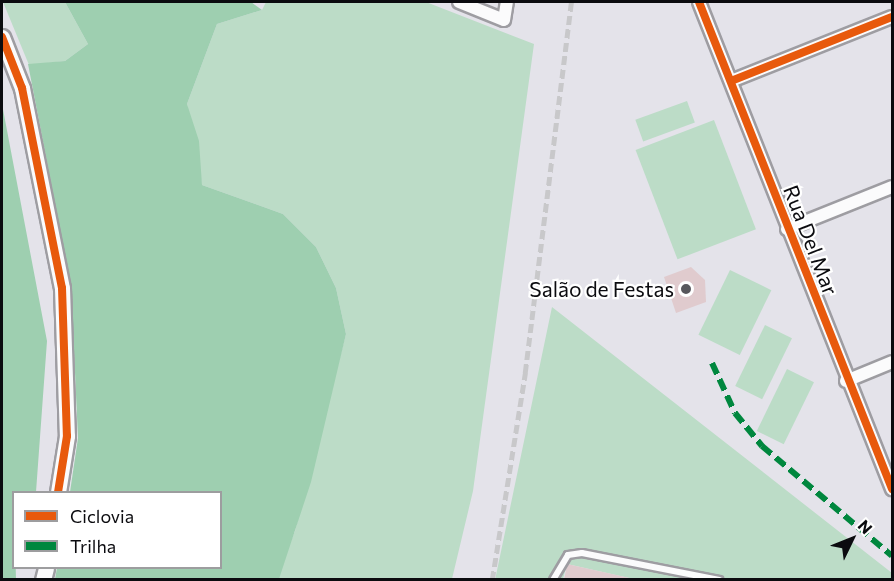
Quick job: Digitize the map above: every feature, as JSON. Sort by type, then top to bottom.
[{"type":"street","points":[[459,2],[504,20],[507,2]]},
{"type":"street","name":"Rua Del Mar","points":[[699,2],[846,381],[892,489]]},
{"type":"street","points":[[731,81],[892,17]]},
{"type":"street","points":[[2,37],[24,99],[62,288],[67,436],[58,491]]},
{"type":"street","points":[[787,229],[892,187]]},
{"type":"street","points":[[846,381],[892,362]]},
{"type":"lane","points":[[553,579],[568,555],[582,553],[719,579]]},
{"type":"green space","points":[[3,2],[65,2],[88,44],[65,61],[29,65]]},
{"type":"green space","points":[[65,2],[251,2],[262,10],[217,24],[187,104],[199,141],[202,185],[283,214],[316,247],[336,288],[346,334],[311,482],[279,579],[55,579],[57,569],[222,569],[222,491],[70,491],[78,438],[71,286],[28,64],[65,61],[88,44]]},
{"type":"green space","points":[[266,2],[426,2],[534,44],[473,491],[452,579],[275,579],[295,531],[346,334],[336,288],[316,247],[283,214],[202,185],[187,104],[217,24],[262,10]]},
{"type":"green space","points":[[687,101],[695,123],[643,141],[635,120]]},
{"type":"green space","points":[[2,104],[47,341],[36,491],[12,491],[12,569],[16,569],[16,580],[2,579]]},
{"type":"green space","points":[[714,120],[756,229],[678,259],[636,150]]},
{"type":"green space","points":[[730,270],[771,290],[740,355],[698,335]]},
{"type":"green space","points":[[552,307],[892,573],[892,580],[638,580],[567,564],[563,579],[495,580]]},
{"type":"green space","points":[[765,325],[792,338],[762,399],[735,386]]},
{"type":"green space","points":[[787,369],[814,382],[784,444],[757,431]]},
{"type":"building","name":"Salão de Festas","points":[[691,267],[705,280],[706,302],[676,313],[664,277]]},
{"type":"building","points":[[567,564],[634,579],[634,580],[564,580]]},
{"type":"railway","points":[[492,580],[525,373],[571,2]]},
{"type":"marked path","points":[[712,363],[735,413],[762,446],[892,556]]},
{"type":"cycle path","points":[[699,2],[892,489]]},
{"type":"cycle path","points":[[731,81],[892,17]]},
{"type":"cycle path","points":[[2,37],[22,88],[62,288],[67,436],[58,491]]},
{"type":"place","name":"Salão de Festas","points":[[686,289]]}]
